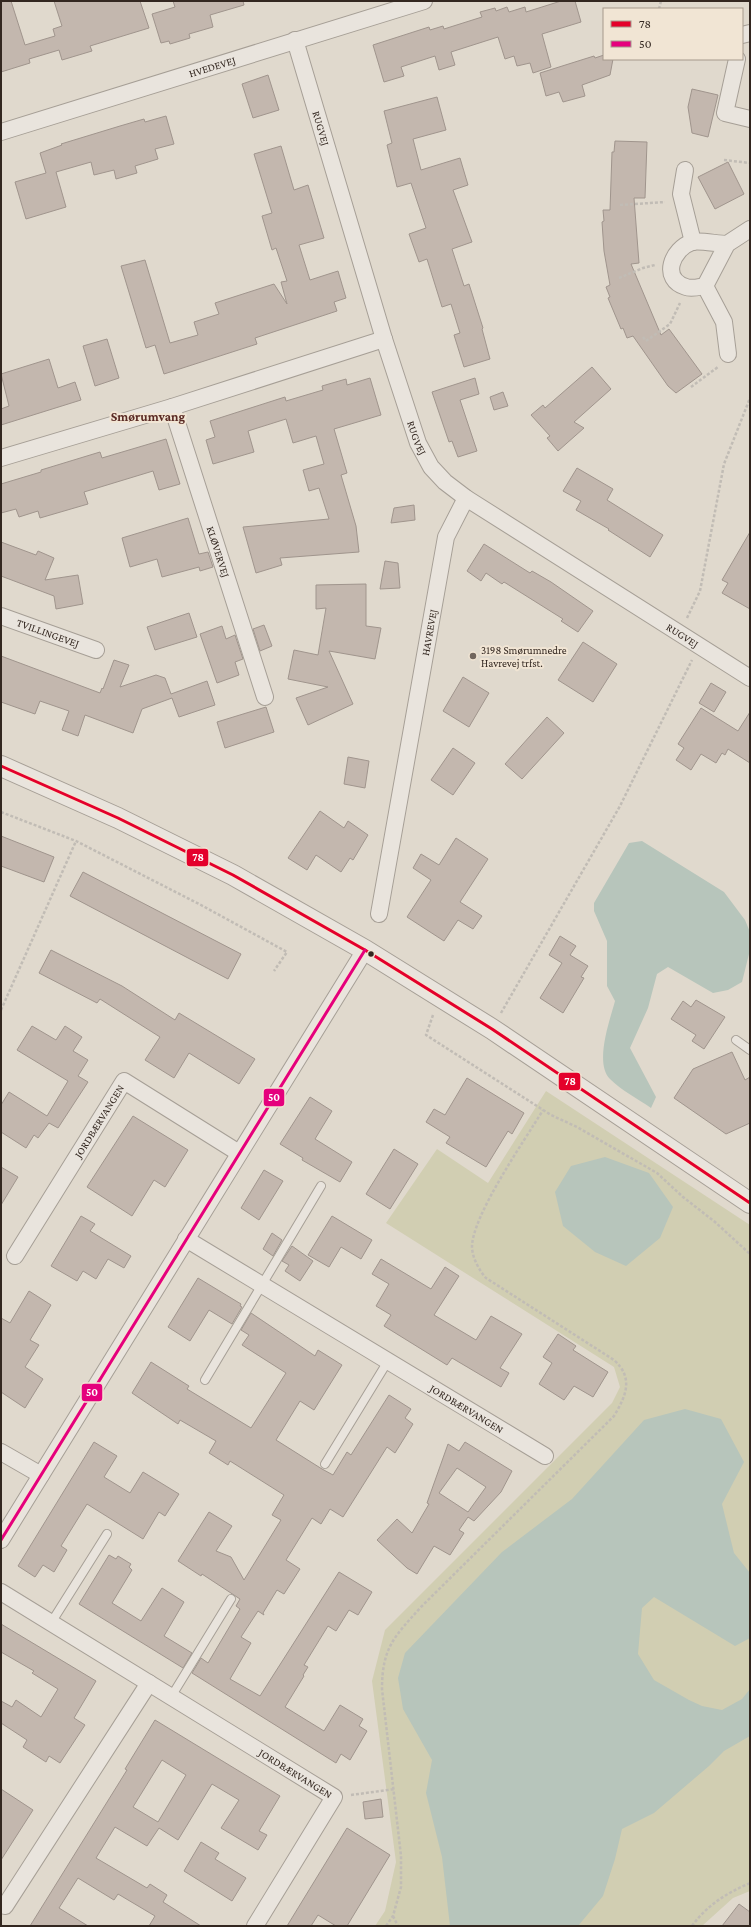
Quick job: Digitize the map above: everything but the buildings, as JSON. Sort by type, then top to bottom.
[{"type":"street","name":"HVEDEVEJ","points":[[1,132],[424,1]]},
{"type":"street","name":"RUGVEJ","points":[[295,40],[384,339],[418,443],[430,466],[445,482],[466,498],[750,678]]},
{"type":"street","points":[[737,60],[725,113],[750,119]]},
{"type":"street","points":[[685,170],[681,194],[693,242]]},
{"type":"street","points":[[704,286],[727,244],[750,229]]},
{"type":"street","points":[[704,286],[687,288],[675,282],[670,271],[671,264],[679,251],[693,242],[727,244]]},
{"type":"street","points":[[704,286],[724,322],[728,354]]},
{"type":"street","points":[[1,458],[172,407],[384,339]]},
{"type":"street","name":"KLØVERVEJ","points":[[172,407],[265,698]]},
{"type":"street","name":"HAVREVEJ","points":[[379,914],[446,538],[466,498]]},
{"type":"street","name":"TVILLINGEVEJ","points":[[1,616],[96,650]]},
{"type":"street","points":[[1,766],[118,818],[226,871],[365,950],[492,1029],[750,1203]]},
{"type":"street","points":[[1,1540],[365,950]]},
{"type":"street","name":"JORDBÆRVANGEN","points":[[15,1256],[124,1082],[239,1153]]},
{"type":"street","name":"JORDBÆRVANGEN","points":[[186,1239],[545,1456]]},
{"type":"street","points":[[1,1452],[41,1475]]},
{"type":"street","name":"JORDBÆRVANGEN","points":[[1,1592],[334,1797],[255,1926]]},
{"type":"street","points":[[5,1906],[149,1683]]},
{"type":"lane","points":[[736,1040],[750,1050]]},
{"type":"lane","points":[[205,1380],[320,1186]]},
{"type":"lane","points":[[325,1464],[388,1361]]},
{"type":"lane","points":[[52,1623],[106,1534]]},
{"type":"lane","points":[[171,1697],[231,1599]]},
{"type":"path","points":[[724,160],[750,163]]},
{"type":"path","points":[[620,205],[683,201]]},
{"type":"path","points":[[619,278],[643,268],[671,264]]},
{"type":"path","points":[[643,337],[646,341],[670,324],[687,288]]},
{"type":"path","points":[[691,386],[722,364],[728,354]]},
{"type":"path","points":[[680,633],[700,591],[724,464],[750,398]]},
{"type":"path","points":[[492,1029],[620,806],[699,646]]},
{"type":"path","points":[[1,812],[76,841],[201,905],[287,952],[274,971]]},
{"type":"path","points":[[1,1010],[76,841]]},
{"type":"path","points":[[441,996],[426,1035],[543,1110],[612,1146],[657,1172],[683,1198],[715,1222],[750,1254]]},
{"type":"path","points":[[386,1926],[393,1916],[401,1887],[401,1856],[382,1689],[382,1669],[391,1641],[421,1607],[614,1416],[625,1399],[626,1383],[620,1366],[614,1360],[486,1278],[479,1270],[474,1257],[472,1243],[478,1220],[543,1110]]},
{"type":"path","points":[[334,1797],[394,1789]]},
{"type":"path","points":[[692,1926],[700,1915],[727,1894],[750,1883]]},
{"type":"path","points":[[393,1916],[398,1926]]},
{"type":"shaded area","points":[[642,841],[724,892],[745,920],[750,932],[750,950],[742,982],[728,990],[713,993],[668,967],[657,974],[648,1008],[630,1048],[656,1097],[651,1108],[619,1087],[605,1072],[603,1052],[615,1001],[607,986],[607,941],[594,911],[594,903],[629,843]]},
{"type":"shaded area","points":[[546,1091],[750,1225],[750,1891],[733,1898],[702,1926],[375,1926],[385,1911],[396,1862],[372,1681],[385,1630],[612,1403],[620,1387],[614,1367],[386,1223],[437,1149],[488,1183]]},
{"type":"shaded area","points":[[605,1157],[649,1173],[673,1207],[660,1238],[626,1266],[595,1252],[563,1226],[555,1192],[571,1166]]},
{"type":"shaded area","points":[[685,1409],[721,1419],[744,1462],[722,1504],[734,1553],[750,1573],[750,1638],[735,1646],[654,1597],[642,1608],[638,1654],[654,1680],[702,1706],[722,1710],[742,1699],[750,1689],[750,1736],[724,1751],[709,1766],[654,1813],[622,1829],[615,1859],[603,1896],[578,1926],[450,1926],[442,1857],[426,1793],[432,1760],[403,1709],[398,1678],[405,1653],[502,1552],[572,1499],[644,1420]]},
{"type":"transit line","name":"78","points":[[1,766],[118,818],[233,875],[365,950],[492,1029],[750,1203]]},
{"type":"transit line","name":"50","points":[[1,1540],[365,950]]},
{"type":"place","name":"3198 Smørumnedre Havrevej trfst.","points":[[473,656]]},
{"type":"district","name":"Smørumvang","points":[[148,416]]}]
